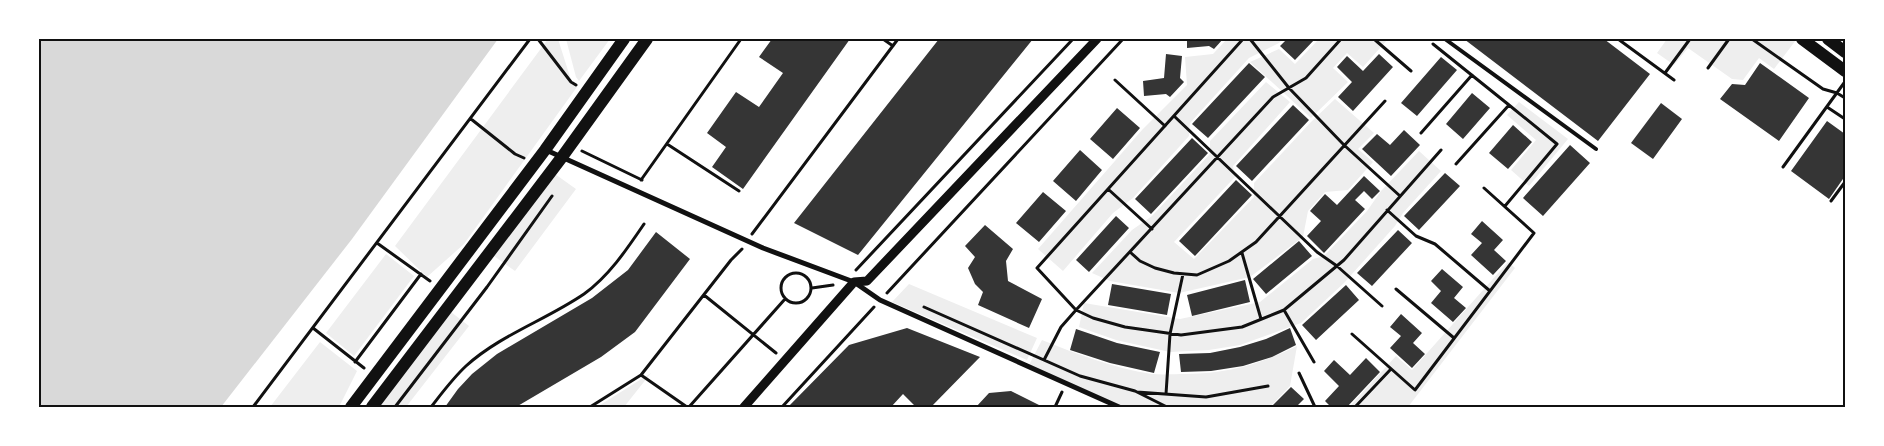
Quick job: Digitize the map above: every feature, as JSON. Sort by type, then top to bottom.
[{"type":"main road","points":[[351,407],[545,150],[624,39]]},
{"type":"main road","points":[[372,407],[562,157],[647,39]]},
{"type":"main road","points":[[1802,39],[1845,71]]},
{"type":"main road","points":[[1828,39],[1845,52]]},
{"type":"street","points":[[744,407],[850,281],[866,281],[1097,39]]},
{"type":"street","points":[[545,150],[750,242],[850,281],[880,300],[1118,407]]},
{"type":"lane","points":[[1445,39],[1596,150]]},
{"type":"path","points":[[254,407],[530,39]]},
{"type":"path","points":[[538,39],[571,82],[586,93]]},
{"type":"path","points":[[641,180],[741,39]]},
{"type":"path","points":[[883,39],[893,46]]},
{"type":"path","points":[[752,234],[898,39]]},
{"type":"path","points":[[832,291],[838,285],[850,281],[1073,39]]},
{"type":"path","points":[[782,407],[1122,39]]},
{"type":"path","points":[[1243,39],[1037,268],[1076,310],[1093,318],[1125,327],[1181,335],[1242,327],[1284,310],[1337,266],[1441,150]]},
{"type":"path","points":[[1250,39],[1289,88],[1344,145],[1400,196]]},
{"type":"path","points":[[1044,360],[1061,326],[1274,97],[1306,78],[1341,39]]},
{"type":"path","points":[[1374,39],[1411,70]]},
{"type":"path","points":[[1618,39],[1674,80]]},
{"type":"path","points":[[1665,73],[1690,39]]},
{"type":"path","points":[[1708,68],[1729,39]]},
{"type":"path","points":[[1752,39],[1823,89],[1837,92],[1845,98]]},
{"type":"path","points":[[1433,44],[1557,144],[1505,206]]},
{"type":"path","points":[[1421,133],[1472,75]]},
{"type":"path","points":[[1115,80],[1165,126]]},
{"type":"path","points":[[1783,168],[1845,81]]},
{"type":"path","points":[[1130,252],[1140,261],[1155,268],[1183,274],[1197,275],[1229,261],[1256,242],[1385,101]]},
{"type":"path","points":[[1456,164],[1509,105]]},
{"type":"path","points":[[1827,106],[1845,119]]},
{"type":"path","points":[[1174,116],[1316,252],[1337,266],[1382,306]]},
{"type":"path","points":[[470,119],[515,154],[535,163]]},
{"type":"path","points":[[575,164],[589,144]]},
{"type":"path","points":[[666,144],[739,191]]},
{"type":"path","points":[[1831,200],[1845,182]]},
{"type":"path","points":[[1352,334],[1414,390],[1534,233],[1484,188]]},
{"type":"path","points":[[1108,189],[1152,229]]},
{"type":"path","points":[[395,407],[487,287],[553,194]]},
{"type":"path","points":[[1387,210],[1416,236],[1435,244],[1490,291]]},
{"type":"path","points":[[432,407],[466,366],[492,346],[585,293],[616,264],[644,224]]},
{"type":"path","points":[[590,407],[641,375],[731,260],[750,242]]},
{"type":"path","points":[[377,243],[440,288]]},
{"type":"path","points":[[1242,252],[1261,319]]},
{"type":"path","points":[[796,272],[806,275],[812,288],[808,298],[800,303],[790,302],[785,299],[780,290],[782,280],[791,273],[796,272]]},
{"type":"path","points":[[355,362],[421,274]]},
{"type":"path","points":[[1166,394],[1170,334],[1183,274]]},
{"type":"path","points":[[1396,289],[1454,338]]},
{"type":"path","points":[[704,295],[777,353]]},
{"type":"path","points":[[641,375],[688,407],[785,299]]},
{"type":"path","points":[[1284,310],[1314,362]]},
{"type":"path","points":[[313,328],[374,376]]},
{"type":"path","points":[[770,360],[783,346]]},
{"type":"path","points":[[1355,407],[1391,369]]},
{"type":"path","points":[[1299,373],[1315,407]]},
{"type":"path","points":[[1055,407],[1066,383]]},
{"type":"path","points":[[1136,391],[1206,397],[1268,386]]},
{"type":"shaded area","points":[[39,39],[498,39],[352,239],[221,407],[39,407]]},
{"type":"shaded area","points":[[548,39],[558,39],[572,83],[577,87],[464,244],[427,277],[395,246]]},
{"type":"shaded area","points":[[566,39],[610,39],[579,81],[576,77]]},
{"type":"shaded area","points":[[1227,39],[1283,39],[1279,43],[1249,58],[1190,123],[1189,136],[1133,198],[1113,213],[1063,271],[1038,249],[1142,130],[1187,85],[1185,57],[1213,54]]},
{"type":"shaded area","points":[[1319,39],[1388,39],[1363,67],[1347,53],[1333,68],[1348,82],[1311,118],[1250,62],[1279,49],[1295,64]]},
{"type":"shaded area","points":[[1667,39],[1796,40],[1774,69],[1759,58],[1743,80],[1732,79],[1688,48],[1674,65],[1657,53]]},
{"type":"shaded area","points":[[1266,82],[1290,102],[1233,166],[1235,177],[1174,242],[1194,259],[1254,197],[1254,183],[1335,99],[1374,133],[1358,149],[1373,162],[1348,190],[1325,192],[1308,211],[1303,237],[1250,277],[1179,293],[1110,281],[1092,273],[1132,230],[1152,216],[1210,154],[1210,141]]},
{"type":"shaded area","points":[[1519,102],[1568,139],[1529,186],[1511,170],[1536,140],[1507,115]]},
{"type":"shaded area","points":[[1419,151],[1441,171],[1344,283],[1301,323],[1240,345],[1209,350],[1170,352],[1116,340],[1079,327],[1084,303],[1180,319],[1260,302],[1313,259],[1324,256],[1367,211],[1381,191]]},
{"type":"shaded area","points":[[555,174],[576,189],[515,271],[494,256]]},
{"type":"shaded area","points":[[386,254],[414,276],[354,356],[326,333]]},
{"type":"shaded area","points":[[1508,262],[1515,268],[1408,407],[1349,407],[1396,356],[1412,370]]},
{"type":"shaded area","points":[[909,284],[1037,338],[1027,360],[892,302]]},
{"type":"shaded area","points":[[451,312],[469,326],[406,407],[377,407]]},
{"type":"shaded area","points":[[1042,340],[1109,364],[1152,374],[1202,373],[1230,370],[1256,363],[1297,346],[1290,386],[1270,407],[1123,407],[1029,365]]},
{"type":"shaded area","points":[[320,342],[357,371],[339,407],[270,407]]},
{"type":"shaded area","points":[[651,373],[624,407],[597,407]]},
{"type":"building","points":[[772,39],[850,39],[743,189],[712,167],[726,147],[707,133],[736,92],[759,107],[783,73],[759,57]]},
{"type":"building","points":[[939,39],[1033,39],[858,255],[794,223]]},
{"type":"building","points":[[1187,39],[1223,39],[1214,49],[1209,46],[1187,48]]},
{"type":"building","points":[[1287,39],[1315,39],[1295,60],[1280,46]]},
{"type":"building","points":[[1464,39],[1604,39],[1650,74],[1598,141]]},
{"type":"building","points":[[1166,54],[1182,56],[1180,78],[1184,82],[1170,97],[1166,94],[1144,96],[1143,81],[1164,78]]},
{"type":"building","points":[[1379,54],[1393,67],[1353,111],[1338,97],[1352,82],[1337,67],[1347,56],[1363,71]]},
{"type":"building","points":[[1441,57],[1457,70],[1417,116],[1401,103]]},
{"type":"building","points":[[1249,63],[1265,77],[1208,138],[1192,124]]},
{"type":"building","points":[[1760,63],[1809,98],[1779,141],[1720,99],[1732,84],[1745,85]]},
{"type":"building","points":[[1472,93],[1490,108],[1463,139],[1446,124]]},
{"type":"building","points":[[1661,103],[1682,119],[1653,159],[1631,143]]},
{"type":"building","points":[[1293,105],[1309,120],[1252,181],[1236,166]]},
{"type":"building","points":[[1117,108],[1140,128],[1113,159],[1090,139]]},
{"type":"building","points":[[1827,121],[1845,134],[1845,176],[1829,199],[1791,171]]},
{"type":"building","points":[[1513,125],[1532,142],[1508,169],[1489,153]]},
{"type":"building","points":[[1404,130],[1420,145],[1391,176],[1362,149],[1377,134],[1390,145]]},
{"type":"building","points":[[1192,138],[1208,153],[1151,214],[1135,199]]},
{"type":"building","points":[[1570,145],[1590,163],[1543,216],[1523,198]]},
{"type":"building","points":[[1080,150],[1102,170],[1076,201],[1053,181]]},
{"type":"building","points":[[1445,173],[1460,186],[1419,230],[1404,216]]},
{"type":"building","points":[[1364,176],[1380,191],[1372,199],[1364,191],[1355,200],[1365,209],[1324,253],[1307,236],[1321,221],[1310,211],[1325,194],[1337,205]]},
{"type":"building","points":[[1236,180],[1252,195],[1195,256],[1179,241]]},
{"type":"building","points":[[1043,192],[1066,211],[1039,242],[1016,223]]},
{"type":"building","points":[[1116,216],[1129,228],[1089,272],[1076,260]]},
{"type":"building","points":[[1482,221],[1503,240],[1494,250],[1506,261],[1493,275],[1471,255],[1482,243],[1471,234]]},
{"type":"building","points":[[985,225],[1013,249],[1006,261],[1008,281],[1042,299],[1029,328],[978,305],[983,292],[975,284],[968,268],[975,257],[965,246]]},
{"type":"building","points":[[1398,230],[1412,243],[1372,286],[1357,273]]},
{"type":"building","points":[[656,232],[690,259],[635,332],[601,357],[516,407],[445,407],[472,374],[497,354],[592,298],[628,270]]},
{"type":"building","points":[[1299,241],[1312,256],[1266,294],[1253,279]]},
{"type":"building","points":[[1442,269],[1463,287],[1454,298],[1466,308],[1453,322],[1431,303],[1441,291],[1431,281]]},
{"type":"building","points":[[1245,280],[1250,302],[1192,316],[1187,295]]},
{"type":"building","points":[[1112,284],[1171,294],[1167,315],[1108,305]]},
{"type":"building","points":[[1346,285],[1359,300],[1316,340],[1302,325]]},
{"type":"building","points":[[1401,314],[1422,333],[1413,343],[1425,354],[1412,368],[1390,348],[1401,336],[1390,327]]},
{"type":"building","points":[[907,328],[980,357],[931,407],[916,407],[903,394],[891,407],[788,407],[849,345]]},
{"type":"building","points":[[1290,328],[1296,345],[1272,357],[1243,366],[1211,371],[1181,372],[1179,354],[1210,353],[1240,347],[1266,339]]},
{"type":"building","points":[[1076,329],[1117,343],[1160,352],[1154,373],[1110,363],[1070,350]]},
{"type":"building","points":[[1366,358],[1380,372],[1347,407],[1331,407],[1325,401],[1339,386],[1324,371],[1334,360],[1350,375]]},
{"type":"building","points":[[1291,387],[1304,399],[1296,407],[1271,407]]},
{"type":"building","points":[[1011,391],[1043,407],[976,407],[989,393]]}]
